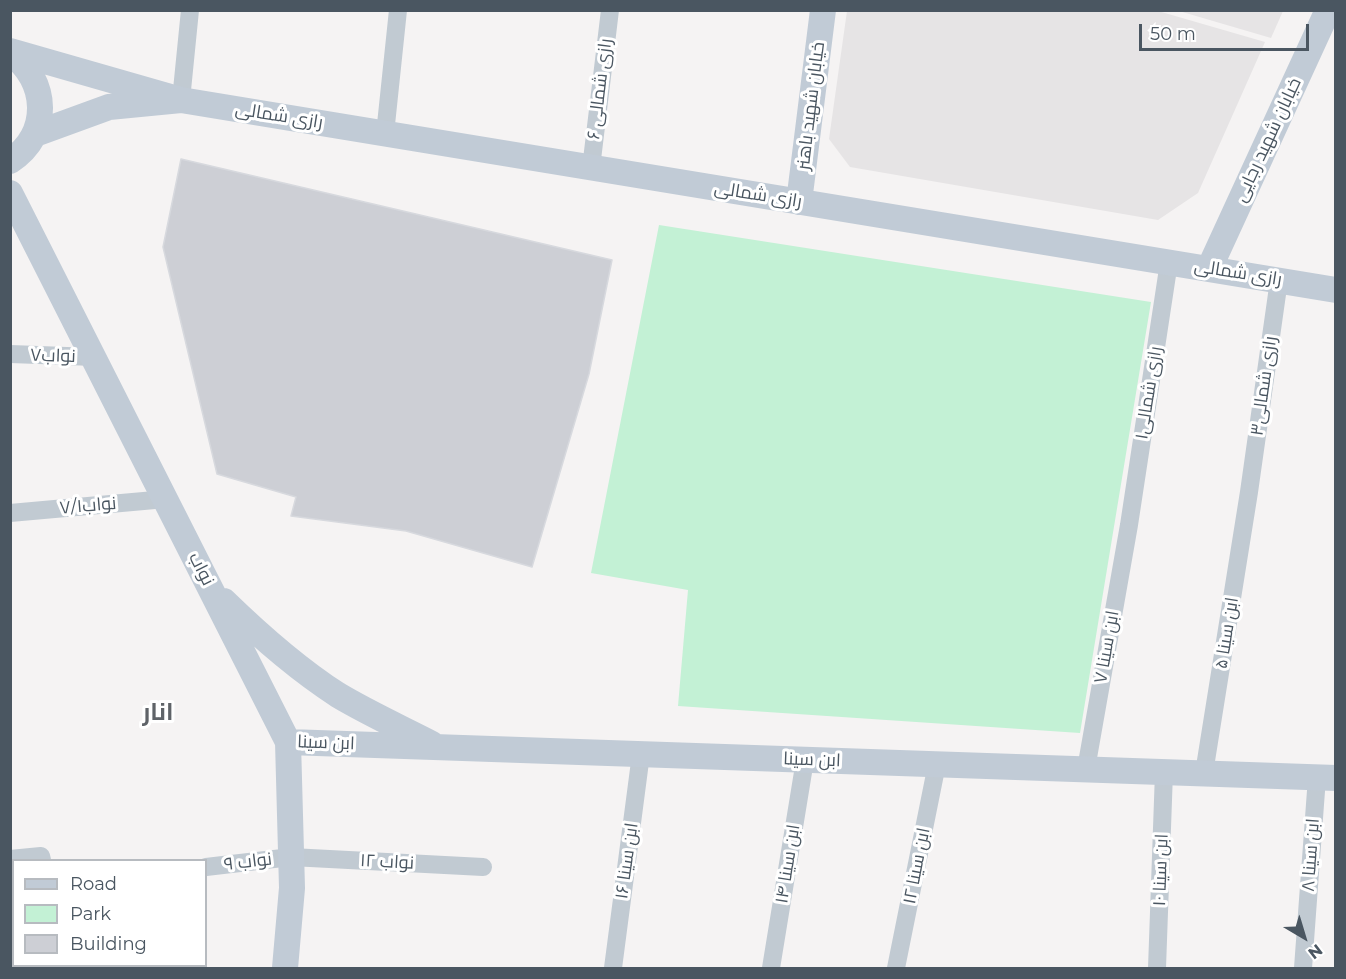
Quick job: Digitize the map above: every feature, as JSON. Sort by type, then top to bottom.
[{"type":"street","points":[[181,100],[190,10]]},
{"type":"street","points":[[385,134],[398,10]]},
{"type":"street","name":"رازی شمالی ۶","points":[[591,168],[610,10]]},
{"type":"street","name":"خیابان شهید باهنر","points":[[799,202],[823,10]]},
{"type":"street","name":"خیابان شهید رجایی","points":[[1209,268],[1328,10]]},
{"type":"street","points":[[10,52],[181,100]]},
{"type":"street","points":[[10,52],[22,61],[34,77],[40,96],[41,116],[35,134],[26,149],[10,161]]},
{"type":"street","points":[[35,134],[109,107],[181,100]]},
{"type":"street","name":"رازی شمالی","points":[[181,100],[1335,290]]},
{"type":"street","name":"نواب","points":[[10,193],[288,742],[292,888],[285,969]]},
{"type":"street","name":"رازی شمالی۱","points":[[1129,525],[1169,262]]},
{"type":"street","name":"رازی شمالی۳","points":[[1249,492],[1279,280]]},
{"type":"street","name":"نواب۷","points":[[10,354],[95,357]]},
{"type":"street","name":"ابن سینا ۵","points":[[1204,773],[1249,492]]},
{"type":"street","name":"نواب۷/۱","points":[[10,513],[166,499]]},
{"type":"street","name":"ابن سینا ۷","points":[[1086,770],[1129,525]]},
{"type":"street","points":[[211,588],[271,646],[301,669],[339,695],[438,747]]},
{"type":"street","name":"ابن سینا","points":[[288,742],[1326,777]]},
{"type":"street","name":"ابن سینا ۱۶","points":[[613,969],[641,754]]},
{"type":"street","name":"ابن سینا ۱۴","points":[[771,969],[805,760]]},
{"type":"street","name":"ابن سینا ۱۲","points":[[896,969],[937,764]]},
{"type":"street","name":"ابن سینا ۱۰","points":[[1157,969],[1164,772]]},
{"type":"street","name":"ابن سینا ۸","points":[[1304,969],[1326,777]]},
{"type":"street","points":[[10,859],[41,856],[42,859]]},
{"type":"street","name":"نواب ۱۲","points":[[291,857],[483,867]]},
{"type":"street","name":"نواب ۹","points":[[207,867],[291,857]]},
{"type":"shaded area","points":[[1283,10],[1271,38],[1179,11]]},
{"type":"shaded area","points":[[847,11],[1158,11],[1265,42],[1198,193],[1158,220],[850,167],[829,139]]},
{"type":"green space","points":[[659,225],[1151,302],[1080,733],[678,706],[688,590],[591,573]]},
{"type":"building","points":[[181,159],[612,260],[589,374],[532,567],[406,531],[291,516],[296,497],[217,474],[163,247]]},
{"type":"district","name":"انار","points":[[158,713]]}]
